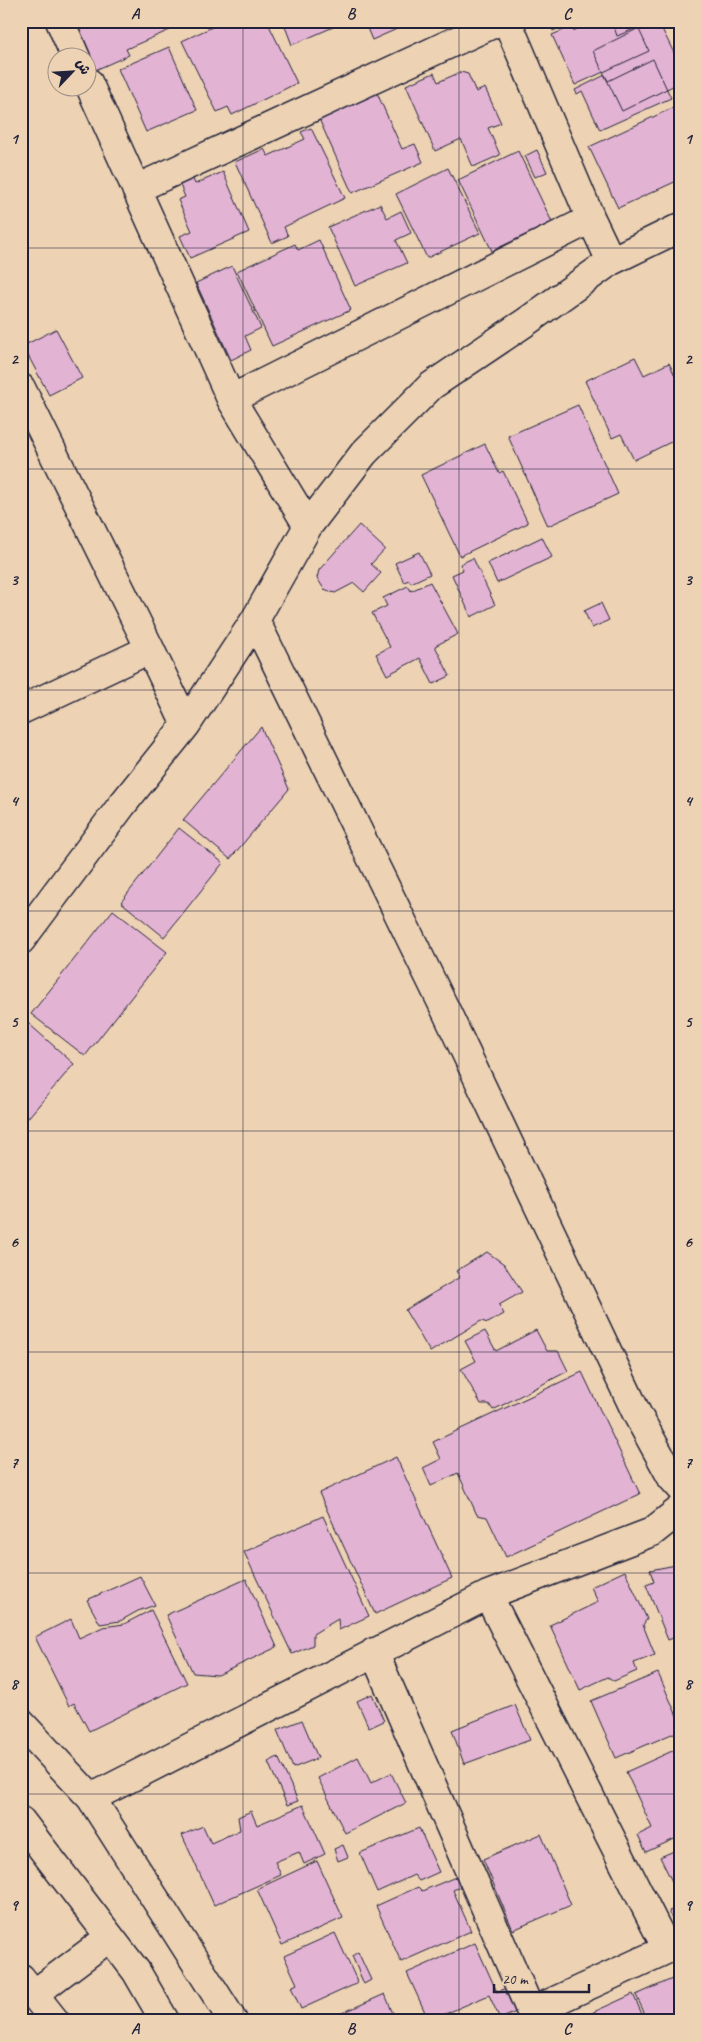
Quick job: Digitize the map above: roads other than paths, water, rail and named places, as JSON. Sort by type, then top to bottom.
[{"type":"street","points":[[60,21],[72,48]]},
{"type":"street","points":[[136,190],[499,21]]},
{"type":"street","points":[[507,21],[591,219],[611,261]]},
{"type":"street","points":[[95,98],[231,399],[308,526]]},
{"type":"street","points":[[231,399],[591,219]]},
{"type":"street","points":[[21,940],[122,805],[186,725],[255,620],[308,526],[364,453],[431,386],[526,322],[611,261],[681,226]]},
{"type":"street","points":[[21,388],[31,432],[150,649],[186,725]]},
{"type":"street","points":[[255,620],[442,1004],[637,1414],[678,1479]]},
{"type":"street","points":[[21,710],[150,649]]},
{"type":"street","points":[[91,1798],[488,1595],[652,1532],[681,1509]]},
{"type":"street","points":[[374,1652],[533,2016],[674,1946],[488,1595]]},
{"type":"street","points":[[21,1723],[91,1798],[233,2021]]},
{"type":"street","points":[[21,1821],[136,1971],[165,2021]]},
{"type":"street","points":[[55,2021],[28,1986],[110,1937]]}]
